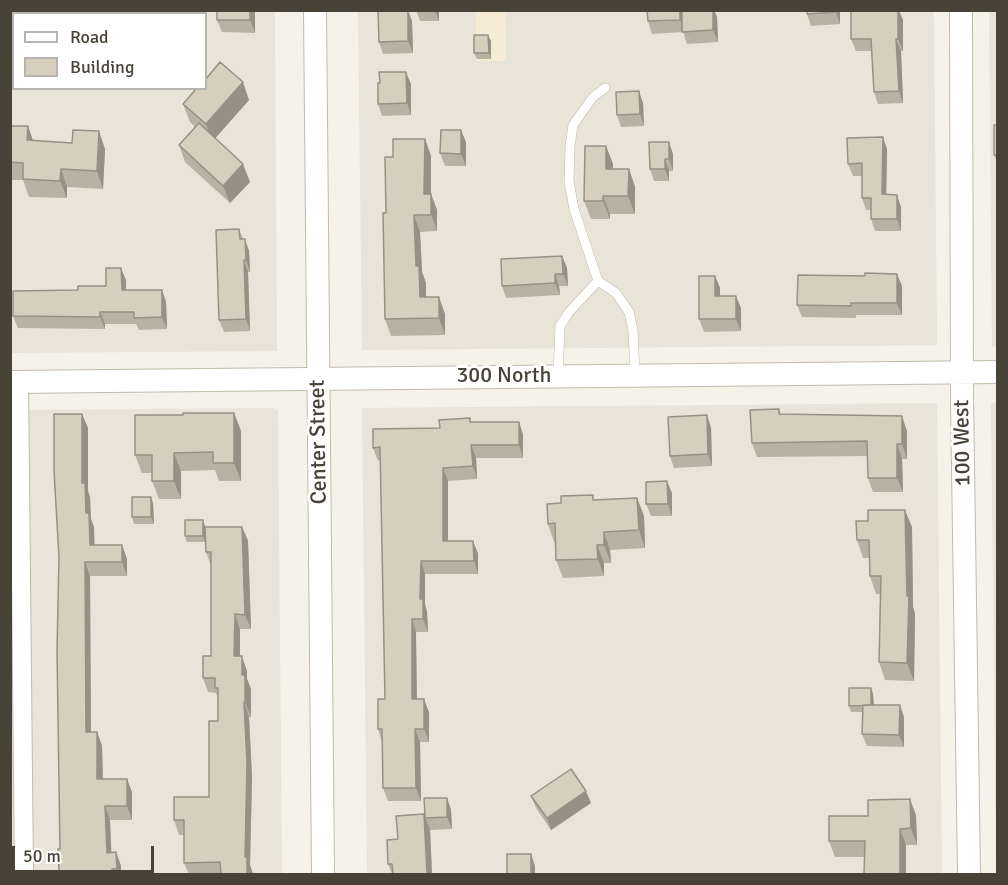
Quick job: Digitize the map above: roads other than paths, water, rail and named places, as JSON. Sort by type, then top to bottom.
[{"type":"street","name":"Center Street","points":[[315,10],[323,874]]},
{"type":"street","name":"100 West","points":[[961,10],[962,372],[969,874]]},
{"type":"street","name":"300 North","points":[[15,381],[998,372]]},
{"type":"street","points":[[15,381],[24,874]]},
{"type":"lane","points":[[605,88],[593,97],[573,125],[569,181],[574,209],[598,280],[616,293],[629,312],[633,330],[635,375]]},
{"type":"lane","points":[[558,376],[560,326],[569,312],[598,280]]}]
